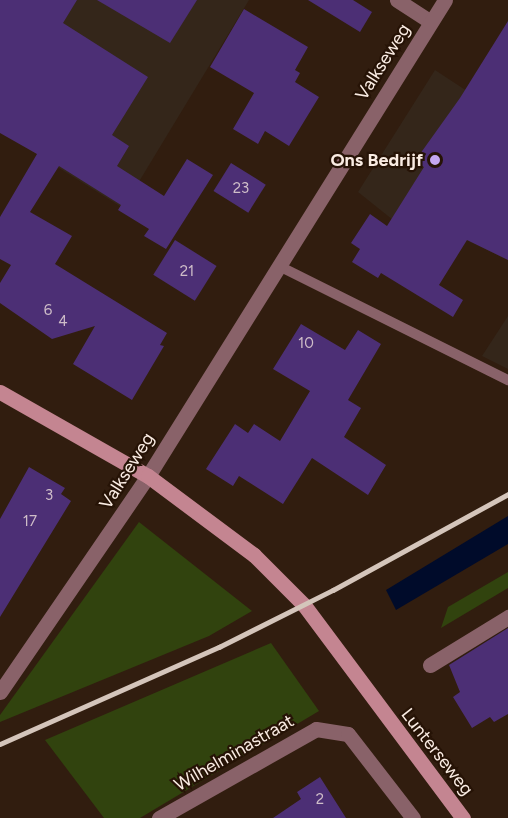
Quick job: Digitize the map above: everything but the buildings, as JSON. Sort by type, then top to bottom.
[{"type":"main road","name":"Lunterseweg","points":[[0,392],[148,476],[254,555],[304,605],[463,818]]},
{"type":"street","points":[[397,0],[431,21]]},
{"type":"street","name":"Valkseweg","points":[[0,692],[148,476],[445,0]]},
{"type":"street","points":[[430,665],[508,617]]},
{"type":"street","name":"Wilhelminastraat","points":[[159,818],[298,737],[316,729],[348,734],[413,818]]},
{"type":"lane","points":[[279,266],[508,380]]},
{"type":"shaded area","points":[[0,0],[249,0],[123,208],[32,151]]},
{"type":"shaded area","points":[[435,70],[508,118],[508,260],[433,224],[403,228],[358,192]]},
{"type":"shaded area","points":[[508,316],[508,369],[482,356]]},
{"type":"green space","points":[[139,522],[252,611],[209,636],[0,722],[0,715]]},
{"type":"green space","points":[[508,572],[508,588],[441,628],[448,607]]},
{"type":"green space","points":[[271,643],[319,711],[140,818],[104,818],[45,740]]},
{"type":"water","points":[[508,516],[508,544],[396,610],[386,590]]},
{"type":"railway","points":[[0,744],[219,647],[333,590],[508,494]]},
{"type":"place","name":"Ons Bedrijf","points":[[435,160]]}]
